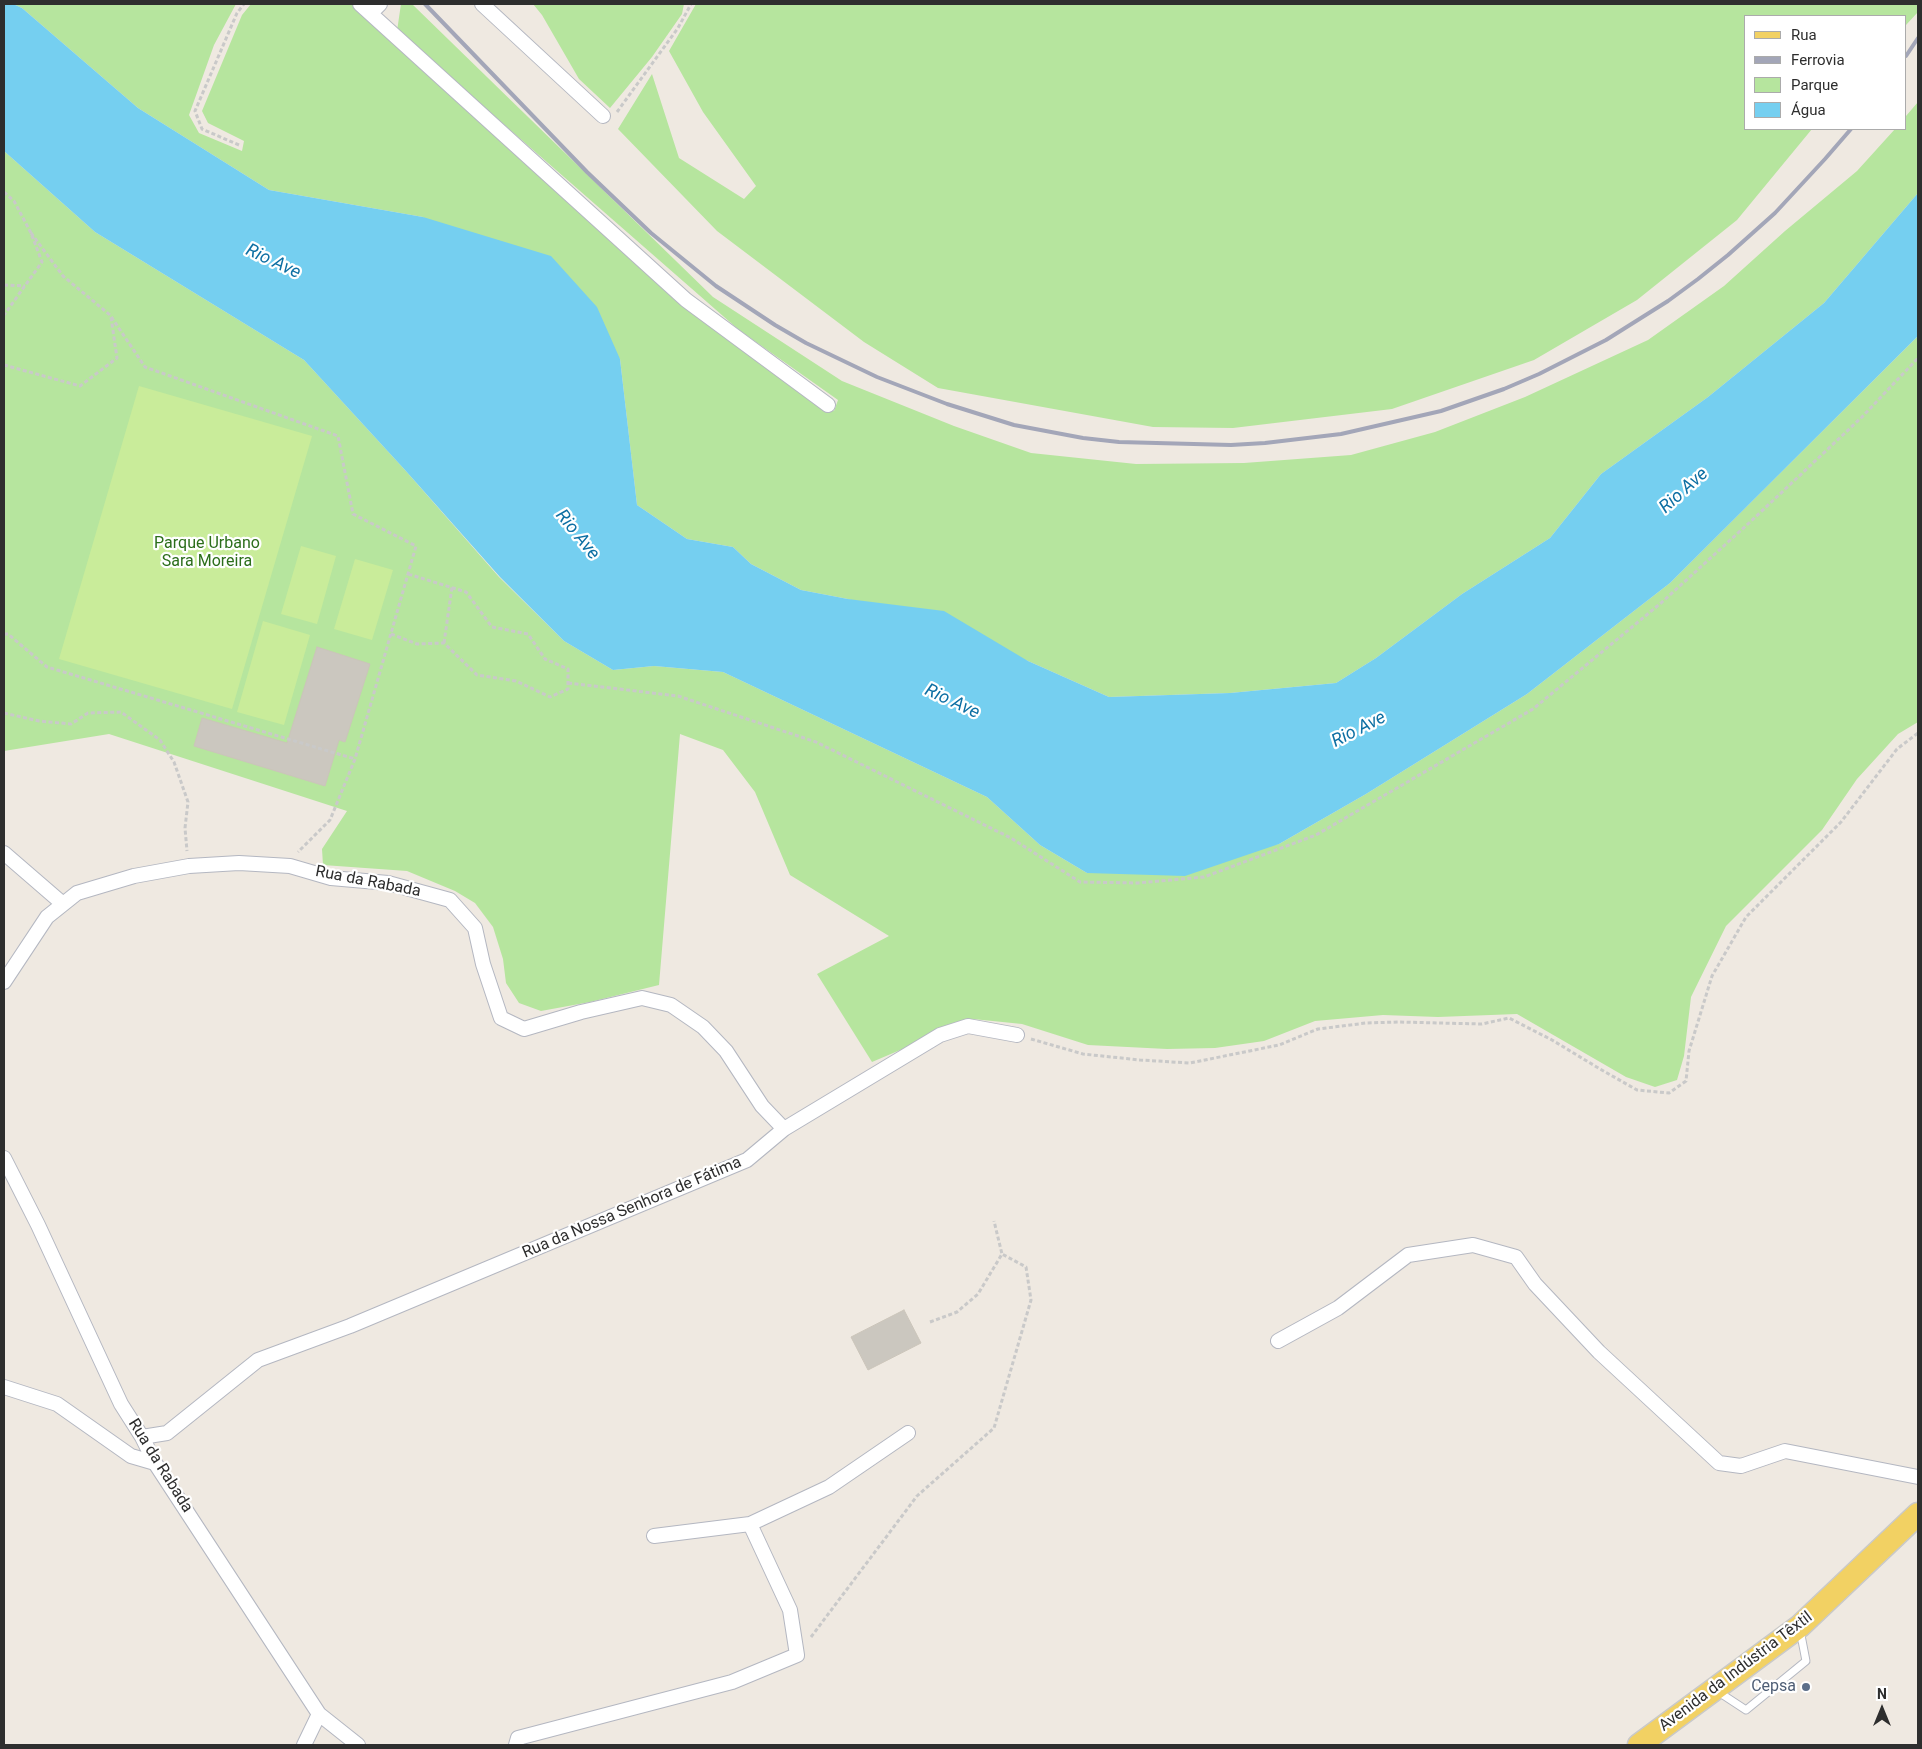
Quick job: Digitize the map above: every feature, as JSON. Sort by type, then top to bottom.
[{"type":"main road","name":"Avenida da Indústria Têxtil","points":[[1639,1745],[1800,1626],[1918,1514]]},
{"type":"street","points":[[360,4],[375,9],[686,300],[828,405]]},
{"type":"street","points":[[482,4],[603,116]]},
{"type":"street","points":[[4,853],[63,904]]},
{"type":"street","name":"Rua da Rabada","points":[[4,982],[46,917],[77,893],[134,876],[189,866],[239,862],[283,865],[331,878],[388,883],[450,900],[475,928],[483,964],[501,1018],[524,1028],[642,998],[671,1005],[703,1027],[726,1051],[762,1106],[784,1129]]},
{"type":"street","name":"Rua da Nossa Senhora de Fátima","points":[[142,1437],[167,1434],[258,1360],[350,1326],[746,1160],[784,1129],[940,1035],[968,1026],[1018,1035]]},
{"type":"street","name":"Rua da Rabada","points":[[4,1158],[42,1234],[121,1404],[142,1437],[154,1463],[320,1714],[358,1745]]},
{"type":"street","points":[[1278,1341],[1338,1308],[1408,1255],[1473,1245],[1516,1256],[1535,1284],[1598,1352],[1719,1463],[1741,1466],[1785,1451],[1918,1477]]},
{"type":"street","points":[[4,1387],[57,1404],[131,1456],[154,1463]]},
{"type":"street","points":[[654,1536],[750,1524],[830,1487],[908,1433]]},
{"type":"street","points":[[516,1745],[518,1738],[732,1682],[797,1655],[790,1610],[750,1524]]},
{"type":"street","points":[[304,1745],[320,1714]]},
{"type":"lane","points":[[1714,1689],[1746,1710],[1806,1662],[1800,1626]]},
{"type":"path","points":[[239,145],[202,130],[195,111],[237,13],[244,4]]},
{"type":"path","points":[[603,116],[612,119],[678,28],[691,4]]},
{"type":"path","points":[[4,192],[14,201],[31,234],[42,262],[4,314]]},
{"type":"path","points":[[31,234],[63,276],[110,314],[145,368],[338,436],[353,514],[416,546],[355,759],[330,820],[283,865]]},
{"type":"path","points":[[4,285],[25,286]]},
{"type":"path","points":[[4,365],[80,386],[117,358],[110,314]]},
{"type":"path","points":[[568,683],[678,696],[816,742],[1011,838],[1080,882],[1138,883],[1204,877],[1316,835],[1533,710],[1661,603],[1749,523],[1862,417],[1918,358]]},
{"type":"path","points":[[391,634],[417,644],[444,643],[477,675],[516,681],[550,697],[568,689],[568,669],[545,659],[528,634],[492,627],[466,592],[408,574]]},
{"type":"path","points":[[444,643],[452,587]]},
{"type":"path","points":[[4,634],[8,634],[47,668],[355,759]]},
{"type":"path","points":[[4,713],[40,721],[71,724],[88,713],[121,712],[160,740],[174,762],[188,802],[185,844],[189,866]]},
{"type":"path","points":[[1018,1035],[1083,1054],[1190,1063],[1279,1045],[1318,1029],[1366,1023],[1398,1022],[1482,1024],[1509,1018],[1552,1040],[1638,1090],[1669,1093],[1686,1081],[1689,1051],[1712,976],[1746,917],[1840,822],[1897,749],[1918,733]]},
{"type":"path","points":[[930,1322],[957,1312],[978,1294],[1002,1254],[994,1221]]},
{"type":"path","points":[[797,1655],[917,1496],[994,1428],[1031,1300],[1026,1267],[1002,1254]]},
{"type":"green space","points":[[13,4],[236,4],[214,45],[189,115],[199,133],[242,151],[244,141],[208,123],[202,111],[242,15],[251,4],[365,4],[368,12],[781,374],[834,411],[838,400],[739,330],[397,31],[401,4],[412,4],[713,297],[842,381],[954,426],[1031,453],[1136,464],[1244,463],[1351,455],[1435,432],[1525,397],[1648,340],[1724,286],[1785,231],[1857,171],[1894,130],[1907,130],[1907,115],[1918,102],[1918,193],[1824,303],[1708,397],[1601,474],[1550,538],[1462,594],[1376,658],[1336,683],[1230,693],[1109,697],[1028,661],[848,599],[801,590],[751,564],[733,547],[687,539],[637,505],[620,359],[423,217],[269,190],[138,108],[22,8]]},
{"type":"green space","points":[[533,4],[684,4],[682,14],[652,57],[610,108],[579,79],[542,15]]},
{"type":"green space","points":[[696,4],[1918,4],[1918,12],[1907,24],[1907,15],[1744,15],[1744,130],[1811,130],[1737,220],[1637,300],[1534,360],[1392,409],[1233,428],[1153,427],[938,388],[864,342],[717,231],[618,129],[652,74],[679,158],[744,199],[756,186],[703,112],[669,51]]},
{"type":"green space","name":"Parque Urbano Sara Moreira","points":[[4,151],[95,232],[304,360],[405,470],[499,577],[564,641],[613,670],[654,666],[723,672],[987,797],[1040,845],[1087,873],[1279,844],[1366,794],[1527,694],[1670,583],[1918,336],[1918,722],[1898,734],[1857,779],[1822,830],[1726,926],[1691,997],[1684,1056],[1677,1080],[1655,1087],[1626,1077],[1517,1014],[1438,1017],[1383,1015],[1315,1021],[1264,1041],[1215,1048],[1167,1049],[1088,1045],[1022,1024],[973,1019],[872,1062],[817,974],[889,936],[790,875],[755,792],[723,750],[680,734],[659,985],[590,1002],[541,1011],[519,1003],[506,983],[503,959],[493,927],[475,903],[455,891],[407,871],[323,865],[322,849],[347,811],[109,734],[4,751]]},
{"type":"green space","name":"Parque Urbano Sara Moreira","points":[[139,386],[312,436],[232,709],[59,659]]},
{"type":"green space","points":[[301,546],[336,556],[317,624],[281,614]]},
{"type":"green space","points":[[355,559],[393,570],[372,640],[334,629]]},
{"type":"green space","points":[[263,621],[310,635],[284,725],[237,712]]},
{"type":"water","name":"Rio Ave","points":[[4,4],[13,4],[22,8],[138,108],[269,190],[423,217],[551,256],[597,307],[620,359],[637,505],[687,539],[733,547],[751,564],[801,590],[848,599],[944,611],[1028,661],[1109,697],[1230,693],[1336,683],[1376,658],[1462,594],[1550,538],[1601,474],[1708,397],[1824,303],[1918,193],[1918,336],[1670,583],[1527,694],[1366,794],[1279,844],[1185,876],[1087,873],[1040,845],[987,797],[723,672],[654,666],[613,670],[564,641],[500,577],[304,360],[95,232],[4,151]]},
{"type":"building","points":[[317,647],[370,664],[345,742],[339,740],[325,786],[194,746],[202,718],[287,743]]},
{"type":"building","points":[[904,1310],[921,1343],[868,1370],[851,1337]]},
{"type":"railway","points":[[425,4],[587,172],[651,233],[716,286],[775,325],[806,343],[877,377],[947,404],[1014,425],[1083,438],[1119,442],[1231,445],[1341,434],[1441,411],[1504,389],[1539,374],[1606,340],[1668,301],[1698,279],[1775,213],[1850,130]]},
{"type":"railway","points":[[1907,54],[1918,38]]},
{"type":"place","name":"Cepsa","points":[[1806,1687]]}]
